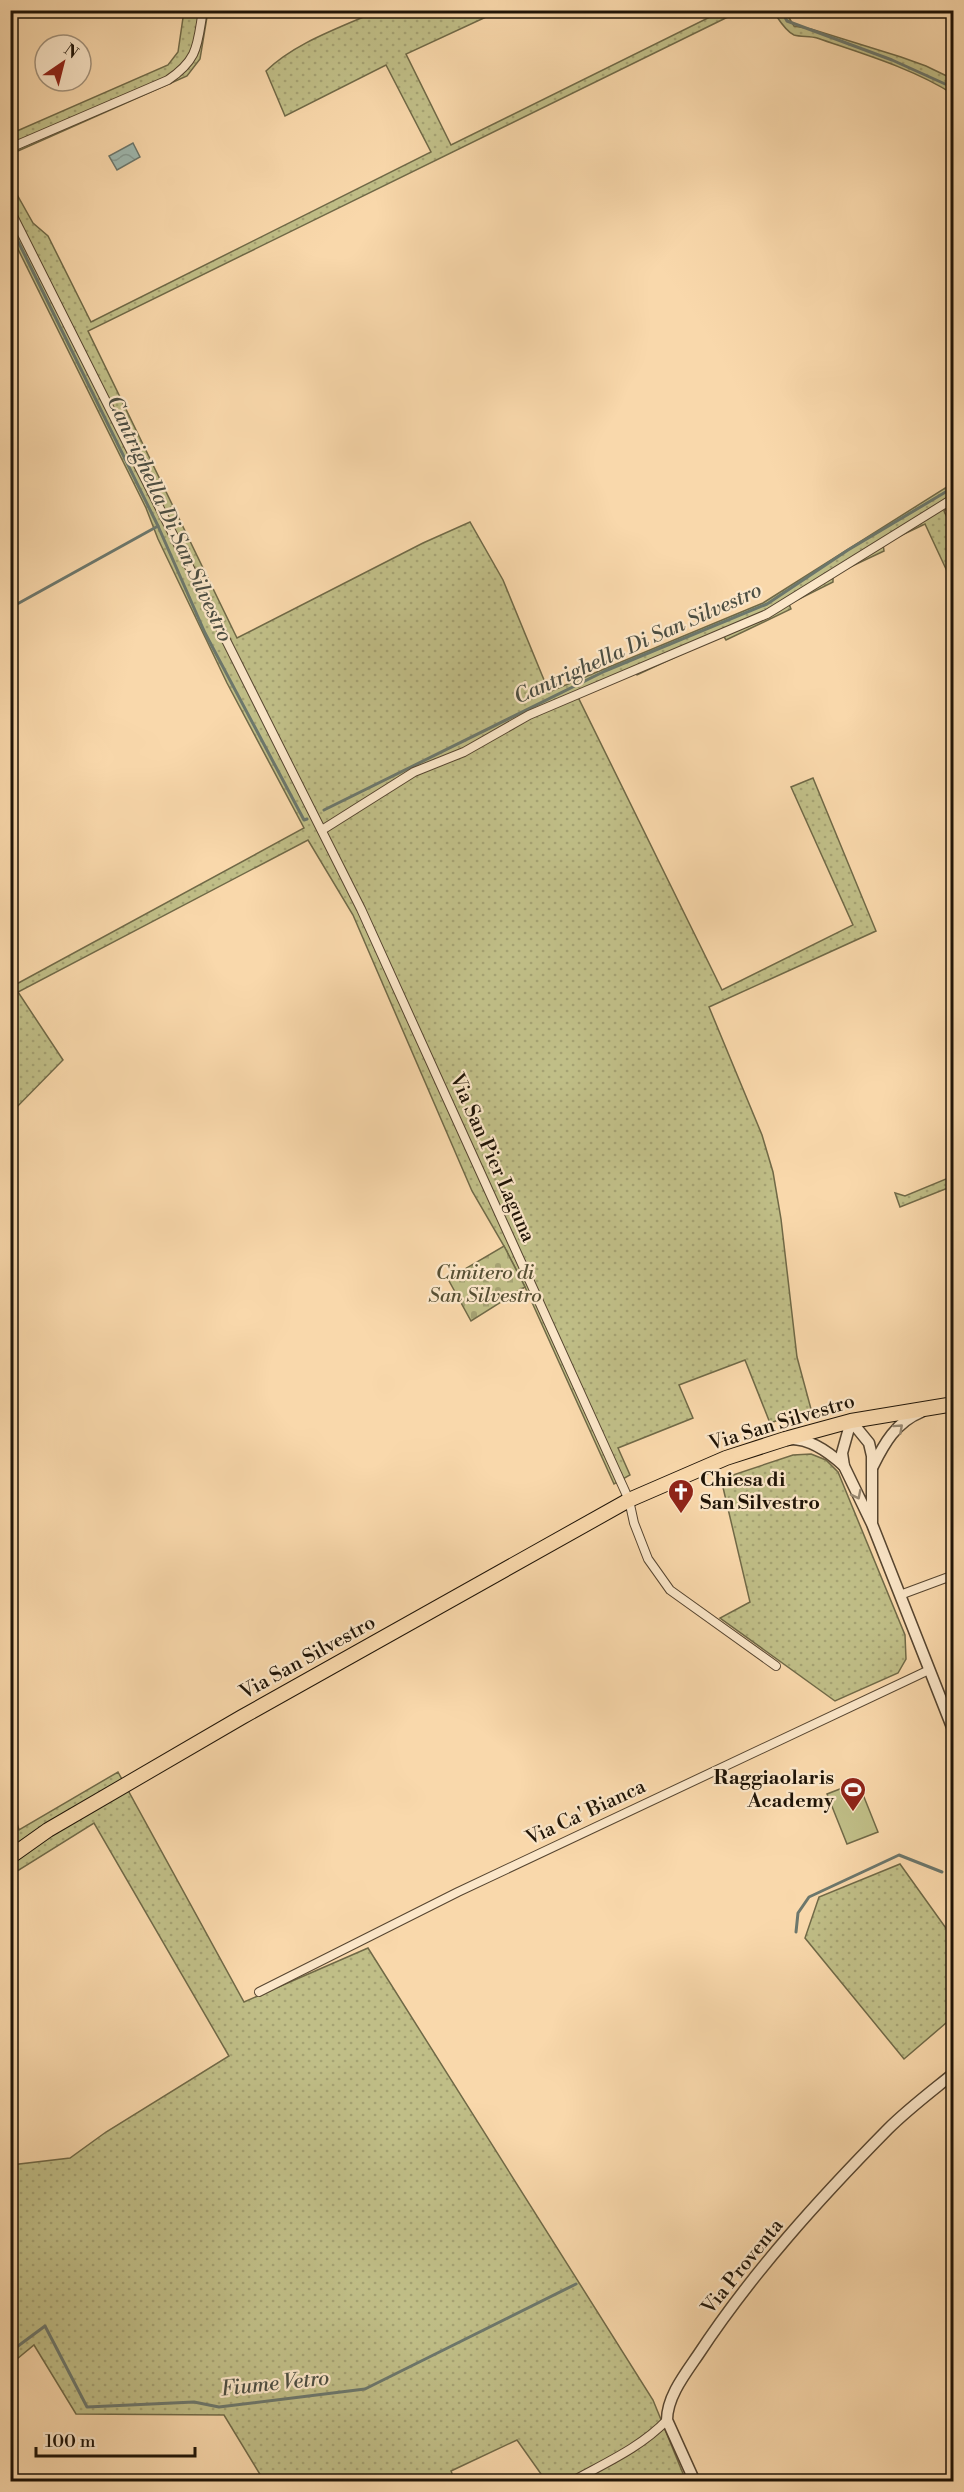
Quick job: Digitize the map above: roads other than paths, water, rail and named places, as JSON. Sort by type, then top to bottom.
[{"type":"main road","name":"Via San Silvestro","points":[[10,1857],[48,1830],[231,1723],[628,1500],[726,1458],[785,1439],[851,1421],[947,1405]]},
{"type":"street","points":[[10,148],[168,80],[186,68],[195,52],[203,10]]},
{"type":"street","name":"Via San Pier Laguna","points":[[11,210],[366,920],[628,1500]]},
{"type":"street","points":[[322,831],[414,772],[464,752],[529,715],[767,614],[954,498]]},
{"type":"street","points":[[873,1466],[885,1442],[899,1426],[917,1413],[947,1405]]},
{"type":"street","points":[[851,1421],[842,1454],[844,1466],[872,1524],[954,1732]]},
{"type":"street","points":[[851,1421],[869,1443],[873,1466],[872,1524]]},
{"type":"street","points":[[785,1439],[796,1439],[821,1448],[844,1466]]},
{"type":"street","points":[[628,1500],[648,1559],[670,1590],[776,1666]]},
{"type":"street","points":[[900,1595],[954,1575]]},
{"type":"street","name":"Via Ca' Bianca","points":[[259,1992],[458,1892],[929,1670]]},
{"type":"street","name":"Via Proventa","points":[[667,2420],[667,2409],[690,2367],[765,2265],[890,2127],[954,2073]]},
{"type":"street","points":[[571,2481],[633,2448],[667,2420],[695,2481]]},
{"type":"water","points":[[133,143],[140,157],[117,170],[109,156]]},
{"type":"waterway","points":[[781,10],[787,21],[892,60],[954,88]]},
{"type":"waterway","name":"Cantrighella Di San Silvestro","points":[[10,225],[158,526],[205,633],[304,820],[307,819]]},
{"type":"waterway","name":"Cantrighella Di San Silvestro","points":[[324,810],[605,671],[767,604],[848,550],[954,487]]},
{"type":"waterway","points":[[10,608],[158,526]]},
{"type":"waterway","name":"Fiume Vetro","points":[[796,1932],[798,1913],[809,1897],[899,1855],[942,1872]]},
{"type":"waterway","name":"Fiume Vetro","points":[[10,2352],[45,2326],[87,2407],[194,2402],[219,2407],[365,2389],[576,2284]]},
{"type":"place","name":"Chiesa di San Silvestro","points":[[681,1515]]},
{"type":"place","name":"Raggiaolaris Academy","points":[[853,1813]]},
{"type":"park label","name":"Cimitero di San Silvestro","points":[[485,1284]]}]
